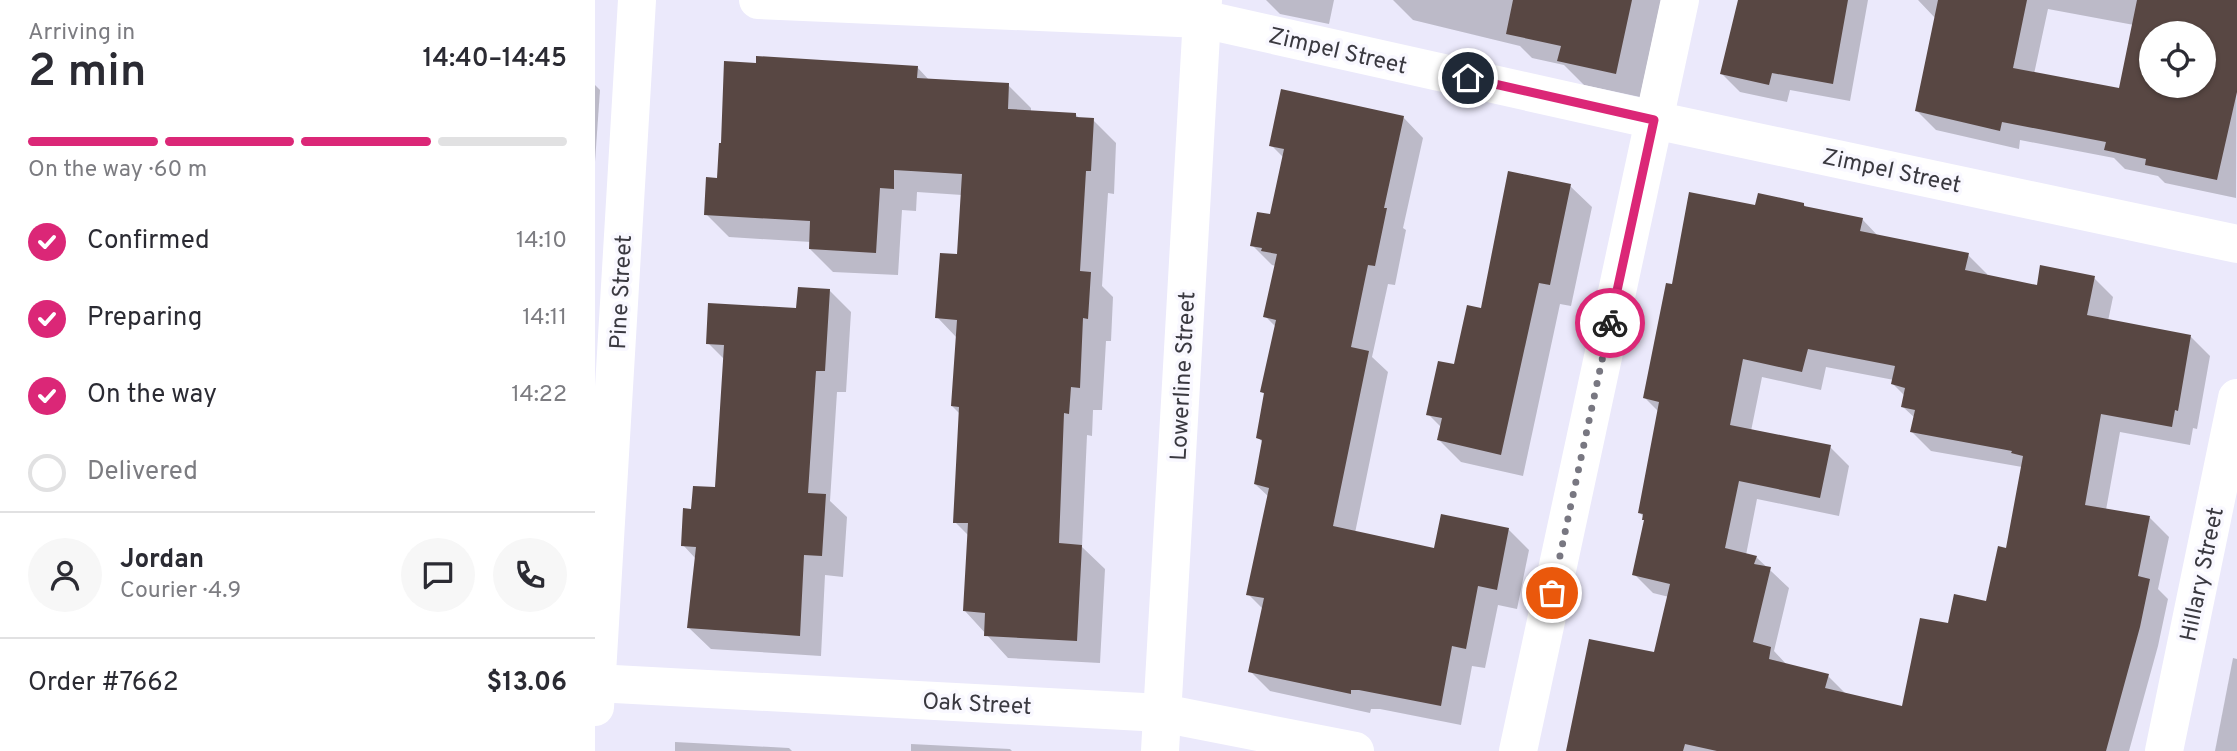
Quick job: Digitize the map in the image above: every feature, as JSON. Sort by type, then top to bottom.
[{"type":"street","name":"Pine Street","points":[[596,692],[637,0]]},
{"type":"street","name":"Zimpel Street","points":[[758,0],[1203,10],[1654,120],[2237,244]]},
{"type":"street","points":[[1518,751],[1680,0]]},
{"type":"street","name":"Lowerline Street","points":[[1160,751],[1203,10]]},
{"type":"street","name":"Hillary Street","points":[[2164,751],[2237,398]]},
{"type":"street","name":"Oak Street","points":[[596,692],[1162,713],[1355,751]]},
{"type":"building","points":[[1513,0],[1632,0],[1616,74],[1557,61],[1561,46],[1506,34]]},
{"type":"building","points":[[1738,0],[1848,0],[1833,84],[1772,73],[1769,85],[1720,74]]},
{"type":"building","points":[[1938,0],[2027,0],[2013,68],[2119,88],[2137,0],[2237,0],[2237,92],[2217,180],[2145,165],[2146,159],[2104,150],[2106,142],[2002,122],[2000,131],[1915,111]]},
{"type":"building","points":[[756,56],[918,66],[917,78],[1009,83],[1008,109],[1076,113],[1076,117],[1094,118],[1091,171],[1086,171],[1080,271],[1091,272],[1088,319],[1083,318],[1080,388],[1071,387],[1069,414],[1064,413],[1059,543],[1082,545],[1077,641],[984,636],[985,613],[963,611],[968,523],[953,523],[959,407],[951,406],[957,320],[935,318],[940,253],[957,254],[962,174],[894,170],[894,189],[880,188],[876,253],[809,249],[810,221],[704,215],[706,177],[717,178],[724,61],[756,63]]},
{"type":"building","points":[[1281,89],[1404,116],[1384,208],[1387,208],[1375,266],[1368,265],[1351,347],[1369,351],[1333,526],[1434,548],[1441,514],[1509,528],[1497,590],[1478,586],[1466,649],[1452,646],[1441,706],[1359,690],[1351,690],[1351,694],[1248,672],[1264,598],[1246,595],[1269,488],[1254,484],[1262,440],[1256,438],[1264,393],[1260,392],[1276,320],[1263,317],[1277,254],[1250,246],[1257,212],[1270,214],[1284,149],[1269,146]]},
{"type":"building","points":[[1508,171],[1571,184],[1550,285],[1539,283],[1501,455],[1437,440],[1442,418],[1426,415],[1438,361],[1454,364],[1467,305],[1481,308]]},
{"type":"building","points":[[1689,192],[1755,205],[1758,193],[1863,218],[1860,231],[1969,253],[1965,270],[2037,285],[2040,265],[2095,276],[2087,315],[2191,335],[2178,411],[2175,410],[2172,427],[2101,414],[2085,505],[2150,516],[2138,576],[2150,579],[2140,627],[2106,751],[1717,751],[1685,744],[1683,751],[1566,751],[1589,639],[1654,652],[1670,584],[1632,575],[1644,520],[1643,514],[1638,513],[1659,402],[1643,398],[1666,283],[1672,284]],"holes":[[[1808,349],[1895,366],[1891,384],[1905,388],[1901,407],[1915,410],[1910,432],[2012,451],[2011,453],[2023,456],[2006,548],[1998,546],[1986,601],[1954,594],[1948,623],[1920,618],[1902,706],[1825,688],[1829,674],[1769,659],[1771,647],[1753,642],[1771,567],[1754,564],[1757,556],[1725,548],[1739,481],[1820,498],[1831,445],[1730,425],[1743,359],[1802,372]]]},
{"type":"building","points":[[798,287],[830,289],[825,371],[816,371],[808,493],[826,494],[822,556],[804,555],[800,636],[687,628],[696,547],[681,546],[683,508],[691,509],[693,486],[715,487],[724,345],[706,344],[708,303],[796,308]]},
{"type":"way so far","points":[[1552,593],[1610,323]]},
{"type":"route","points":[[1468,78],[1654,120],[1610,323]]}]
